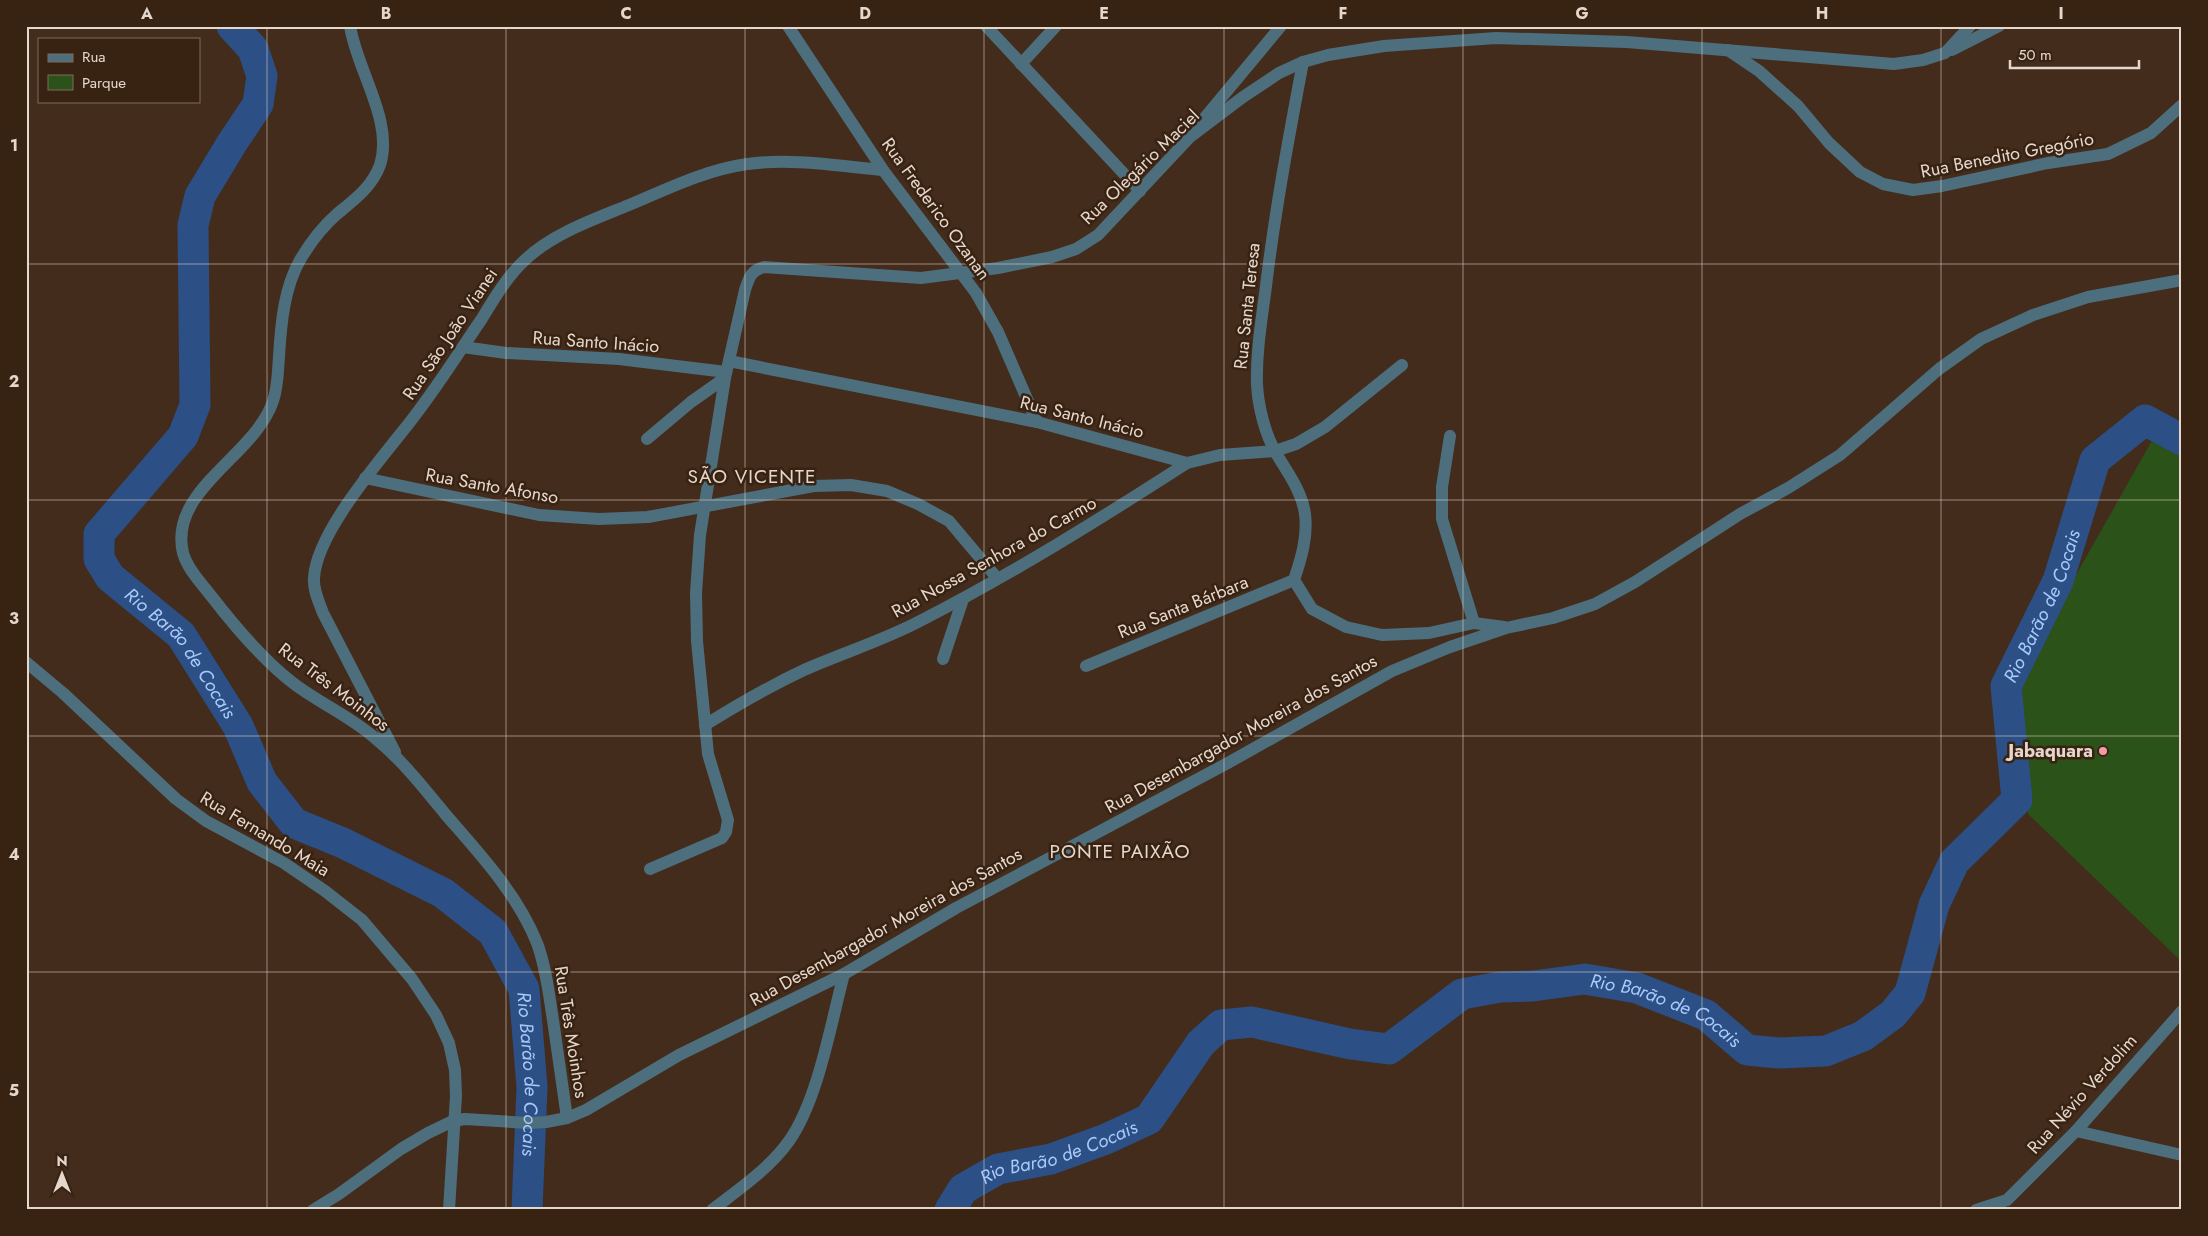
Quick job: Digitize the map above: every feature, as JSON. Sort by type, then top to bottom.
[{"type":"street","name":"Rua Três Moinhos","points":[[350,26],[358,61],[376,106],[382,129],[383,150],[380,165],[373,180],[354,201],[319,232],[298,263],[286,300],[274,400],[265,419],[240,450],[201,491],[184,516],[180,537],[184,558],[195,576],[224,613],[265,658],[294,684],[369,733],[400,761],[475,848],[522,911],[538,946],[549,990],[567,1118]]},
{"type":"street","name":"Rua Frederico Ozanan","points":[[788,26],[883,170],[964,274],[998,332],[1037,422]]},
{"type":"street","points":[[986,26],[1140,191]]},
{"type":"street","points":[[1021,64],[1056,26]]},
{"type":"street","points":[[1190,137],[1281,26]]},
{"type":"street","points":[[1945,53],[1970,26]]},
{"type":"street","name":"Rua Olegário Maciel","points":[[727,370],[750,276],[755,269],[764,267],[921,278],[964,274],[1052,257],[1076,248],[1098,234],[1190,137],[1243,97],[1279,73],[1303,62],[1328,55],[1384,46],[1496,38],[1627,42],[1894,64],[1923,60],[1945,53],[1999,26]]},
{"type":"street","name":"Rua Benedito Gregório","points":[[1726,49],[1760,71],[1792,100],[1829,143],[1860,172],[1883,184],[1913,190],[1942,186],[2048,163],[2108,154],[2151,133],[2182,105]]},
{"type":"street","name":"Rua Santa Teresa","points":[[1294,580],[1302,557],[1306,532],[1305,512],[1300,494],[1275,451],[1262,416],[1257,385],[1258,348],[1275,210],[1303,62]]},
{"type":"street","name":"Rua São João Vianei","points":[[400,761],[323,613],[316,594],[314,579],[325,540],[365,478],[434,391],[507,280],[526,258],[546,244],[592,220],[693,178],[746,164],[788,161],[883,170]]},
{"type":"street","name":"Rua Desembargador Moreira dos Santos","points":[[313,1210],[339,1194],[401,1149],[428,1133],[453,1122],[474,1120],[528,1124],[567,1118],[586,1110],[679,1056],[844,974],[956,908],[1226,764],[1392,671],[1450,647],[1506,628],[1553,618],[1595,604],[1635,582],[1740,514],[1788,488],[1840,455],[1939,369],[1981,339],[2033,315],[2088,296],[2182,280]]},
{"type":"street","name":"Rua Santo Inácio","points":[[463,347],[506,353],[619,359],[727,370],[1037,422],[1187,463],[1220,455],[1275,451],[1296,444],[1325,427],[1402,365]]},
{"type":"street","points":[[647,439],[727,370]]},
{"type":"street","points":[[650,869],[722,838],[728,827],[726,812],[714,780],[708,754],[697,641],[696,593],[704,507],[727,370]]},
{"type":"street","points":[[1450,436],[1442,487],[1442,519],[1474,623]]},
{"type":"street","name":"Rua Nossa Senhora do Carmo","points":[[705,725],[742,702],[802,671],[884,638],[963,599],[1057,544],[1187,463]]},
{"type":"street","name":"Rua Santo Afonso","points":[[365,478],[539,516],[599,519],[648,517],[814,486],[851,485],[887,491],[918,504],[949,521],[997,578]]},
{"type":"street","points":[[1294,580],[1312,609],[1346,627],[1382,635],[1429,633],[1474,623],[1506,628]]},
{"type":"street","name":"Rua Santa Bárbara","points":[[1086,666],[1294,580]]},
{"type":"street","points":[[943,659],[963,599]]},
{"type":"street","name":"Rua Fernando Maia","points":[[26,662],[63,693],[176,799],[206,821],[284,863],[325,890],[362,920],[412,978],[436,1015],[449,1043],[454,1070],[456,1096],[449,1210]]},
{"type":"street","points":[[712,1210],[752,1180],[780,1153],[803,1117],[821,1065],[844,974]]},
{"type":"street","name":"Rua Névio Verdolim","points":[[1976,1210],[2007,1200],[2076,1131],[2182,1011]]},
{"type":"street","points":[[2076,1131],[2182,1155]]},
{"type":"green space","name":"Jabaquara","points":[[2154,437],[2182,453],[2182,962],[2028,814],[2019,688],[2076,575]]},
{"type":"waterway","name":"Rio Barão de Cocais","points":[[232,26],[253,49],[262,76],[258,104],[200,196],[193,225],[195,405],[183,436],[99,534],[99,559],[110,577],[181,635],[238,726],[262,782],[294,823],[343,843],[443,893],[493,932],[524,989],[532,1087],[527,1210]]},
{"type":"waterway","name":"Rio Barão de Cocais","points":[[950,1210],[963,1189],[998,1169],[1051,1159],[1106,1139],[1149,1119],[1201,1043],[1221,1025],[1252,1022],[1350,1044],[1389,1049],[1462,994],[1500,987],[1533,986],[1585,979],[1637,988],[1706,1015],[1747,1050],[1779,1053],[1826,1051],[1863,1036],[1893,1014],[1910,993],[1934,905],[1954,862],[2017,800],[2006,686],[2058,581],[2095,460],[2145,420],[2182,440]]},
{"type":"place","name":"Jabaquara","points":[[2103,751]]},
{"type":"district","name":"SÃO VICENTE","points":[[752,476]]},
{"type":"district","name":"PONTE PAIXÃO","points":[[1120,851]]}]
